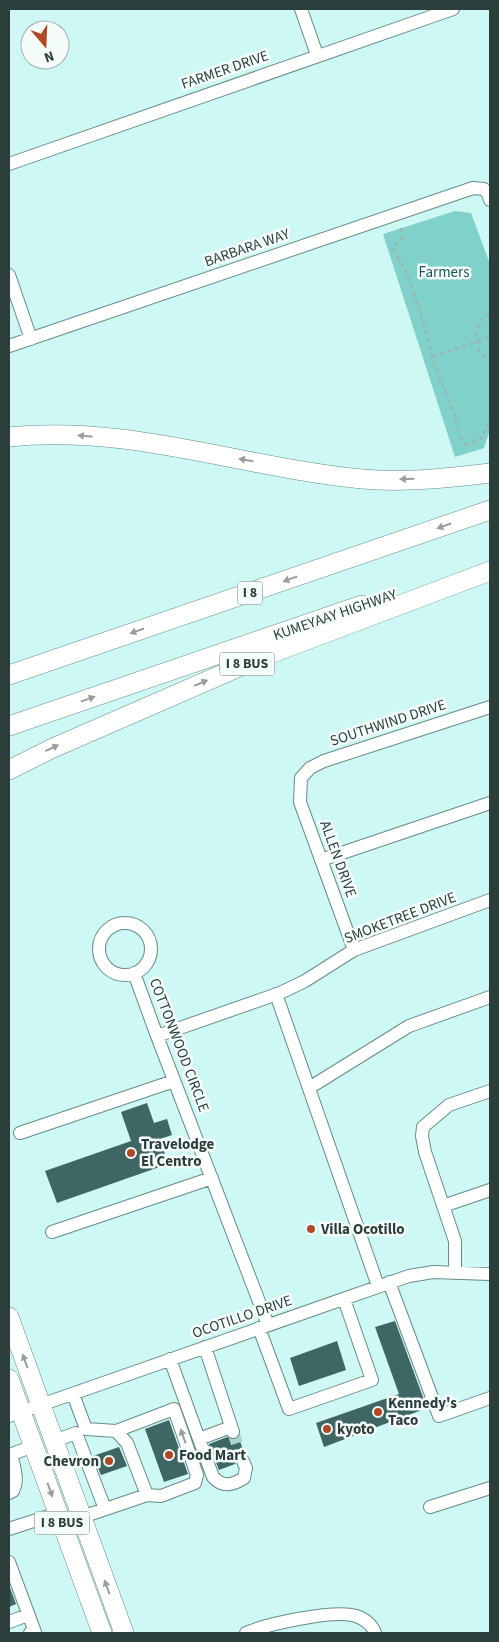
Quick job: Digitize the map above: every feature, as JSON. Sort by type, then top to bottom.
[{"type":"highway","points":[[9,437],[34,434],[108,438],[155,444],[363,479],[436,478],[490,473]]},
{"type":"highway","name":"I 8","points":[[9,675],[490,510]]},
{"type":"highway","name":"KUMEYAAY HIGHWAY","points":[[9,726],[490,562]]},
{"type":"highway","name":"I 8 BUS","points":[[9,770],[53,748],[262,657],[490,571]]},
{"type":"highway","name":"I 8 BUS","points":[[9,1317],[124,1633]]},
{"type":"highway","name":"I 8 BUS","points":[[9,1379],[15,1414],[34,1446],[102,1633]]},
{"type":"street","points":[[301,9],[317,55]]},
{"type":"street","name":"FARMER DRIVE","points":[[9,164],[317,55],[454,9]]},
{"type":"street","name":"BARBARA WAY","points":[[9,346],[473,188],[484,189],[490,200]]},
{"type":"street","points":[[9,275],[31,339]]},
{"type":"street","name":"SOUTHWIND DRIVE","points":[[300,778],[310,768],[324,761],[490,707]]},
{"type":"street","name":"ALLEN DRIVE","points":[[300,778],[300,802],[354,950]]},
{"type":"street","points":[[321,860],[490,803]]},
{"type":"street","name":"SMOKETREE DRIVE","points":[[157,1036],[276,994],[305,981],[354,950],[490,900]]},
{"type":"street","name":"COTTONWOOD CIRCLE","points":[[129,922],[136,924],[143,929],[151,944],[150,959],[145,966],[134,973],[126,975],[117,974],[109,969],[101,959],[100,941],[104,933],[117,923],[129,922]]},
{"type":"street","name":"COTTONWOOD CIRCLE","points":[[134,973],[212,1178],[264,1326],[289,1409],[372,1380],[344,1299]]},
{"type":"street","points":[[276,994],[309,1088],[384,1284],[439,1416],[490,1398]]},
{"type":"street","points":[[309,1088],[409,1026],[490,997]]},
{"type":"street","points":[[20,1133],[174,1080]]},
{"type":"street","points":[[455,1272],[455,1240],[425,1152],[422,1136],[423,1127],[448,1105],[490,1091]]},
{"type":"street","points":[[52,1232],[212,1178]]},
{"type":"street","points":[[443,1206],[490,1190]]},
{"type":"street","name":"OCOTILLO DRIVE","points":[[15,1414],[409,1276],[433,1272],[490,1274]]},
{"type":"street","points":[[199,1439],[232,1429],[205,1346]]},
{"type":"street","points":[[170,1359],[213,1477],[218,1482],[228,1485],[236,1483],[244,1478],[246,1468],[243,1461]]},
{"type":"street","points":[[72,1394],[81,1431],[105,1509]]},
{"type":"street","points":[[54,1441],[81,1431],[116,1431],[174,1409],[197,1475],[195,1484],[161,1496],[147,1495],[82,1517]]},
{"type":"street","points":[[116,1431],[127,1444],[147,1495]]},
{"type":"street","points":[[9,1493],[13,1491],[17,1477],[10,1455],[34,1446]]},
{"type":"street","points":[[430,1507],[490,1488]]},
{"type":"street","points":[[9,1529],[58,1513]]},
{"type":"street","points":[[9,1562],[34,1632],[30,1633]]},
{"type":"street","points":[[246,1633],[303,1618],[336,1614],[356,1616],[372,1626],[375,1633]]},
{"type":"street","points":[[9,1622],[28,1615]]},
{"type":"path","points":[[400,228],[402,237],[392,249],[406,271],[422,317],[432,358],[454,414],[459,435],[465,444],[474,443],[484,436],[490,418]]},
{"type":"path","points":[[490,314],[481,320],[476,329],[476,342],[480,354],[490,360]]},
{"type":"path","points":[[432,358],[490,337]]},
{"type":"green space","name":"Farmers","points":[[455,211],[471,213],[490,264],[490,430],[484,448],[455,457],[383,234]]},
{"type":"building","name":"Travelodge El Centro","points":[[147,1103],[154,1123],[167,1119],[172,1135],[160,1139],[168,1164],[57,1203],[45,1171],[131,1141],[121,1112]]},
{"type":"building","points":[[395,1321],[427,1408],[324,1447],[316,1423],[399,1394],[375,1327]]},
{"type":"building","points":[[337,1341],[346,1370],[299,1386],[290,1358]]},
{"type":"building","name":"Food Mart","points":[[169,1420],[188,1474],[164,1482],[145,1429]]},
{"type":"building","points":[[227,1437],[232,1440],[239,1438],[244,1453],[237,1456],[235,1464],[219,1470],[209,1444]]},
{"type":"building","points":[[119,1447],[127,1466],[101,1475],[93,1456]]},
{"type":"building","points":[[9,1585],[16,1604],[9,1607]]},
{"type":"tunnel","points":[[233,1432],[243,1461]]},
{"type":"place","name":"Travelodge El Centro","points":[[131,1153]]},
{"type":"place","name":"Villa Ocotillo","points":[[311,1229]]},
{"type":"place","name":"Kennedy's Taco","points":[[378,1412]]},
{"type":"place","name":"kyoto","points":[[327,1429]]},
{"type":"place","name":"Food Mart","points":[[169,1455]]},
{"type":"place","name":"Chevron","points":[[109,1461]]}]
